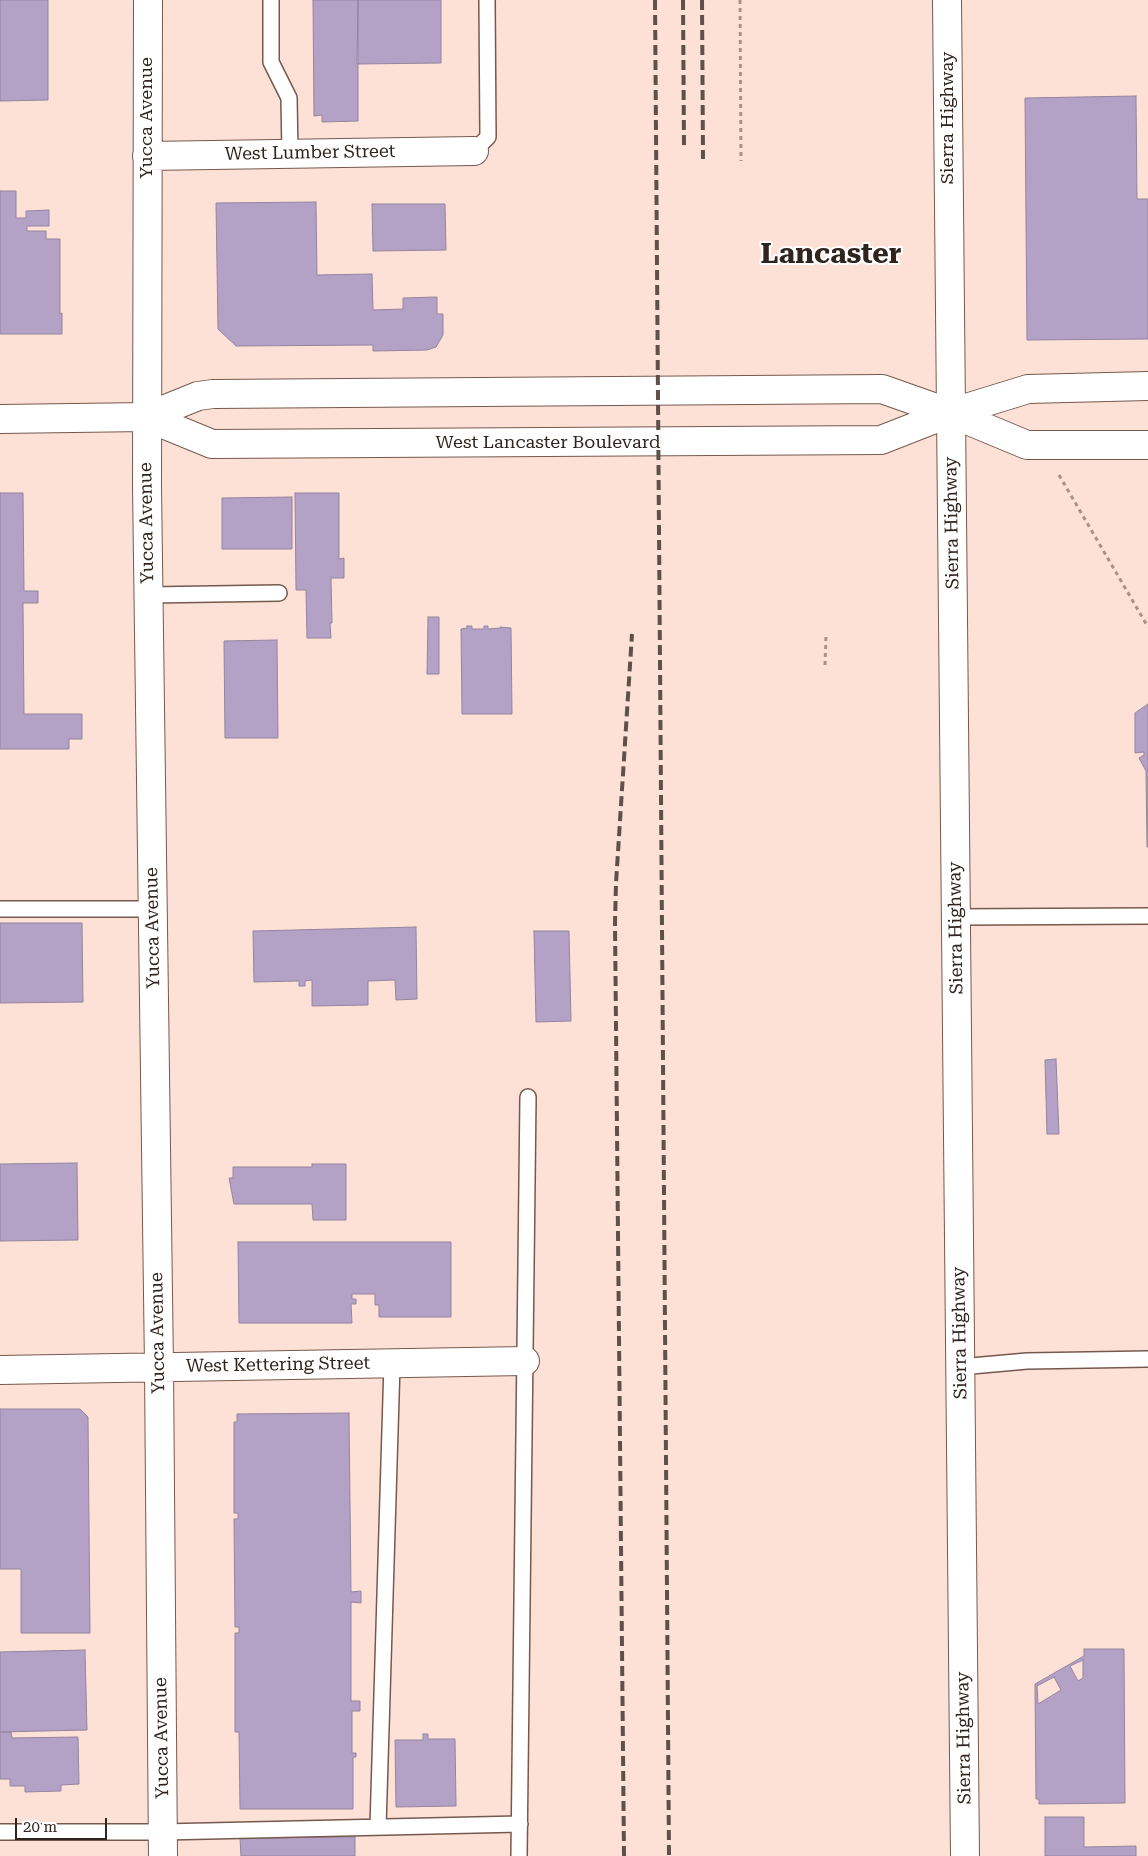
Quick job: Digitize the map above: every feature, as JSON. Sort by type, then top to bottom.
[{"type":"street","name":"Yucca Avenue","points":[[148,0],[146,418],[159,1367],[163,1844]]},
{"type":"street","name":"Sierra Highway","points":[[947,0],[965,1856]]},
{"type":"street","name":"West Lumber Street","points":[[147,156],[474,151]]},
{"type":"street","name":"West Lancaster Boulevard","points":[[0,419],[146,418],[212,444],[881,440],[950,413],[1028,388],[1148,386]]},
{"type":"street","name":"West Lancaster Boulevard","points":[[146,418],[198,396],[213,394],[882,389],[950,413],[1027,445],[1148,445]]},
{"type":"street","name":"West Kettering Street","points":[[0,1370],[525,1361]]},
{"type":"lane","points":[[270,0],[271,62],[289,98],[290,154]]},
{"type":"lane","points":[[474,151],[488,137],[487,0]]},
{"type":"lane","points":[[148,595],[279,593]]},
{"type":"lane","points":[[0,909],[153,909]]},
{"type":"lane","points":[[956,917],[1148,916]]},
{"type":"lane","points":[[519,1856],[528,1097]]},
{"type":"lane","points":[[960,1367],[1027,1361],[1148,1360]]},
{"type":"lane","points":[[378,1827],[392,1364]]},
{"type":"lane","points":[[0,1832],[163,1844],[378,1827],[520,1824]]},
{"type":"path","points":[[740,0],[741,161]]},
{"type":"path","points":[[1058,475],[1148,627]]},
{"type":"path","points":[[825,665],[826,637]]},
{"type":"building","points":[[0,0],[48,0],[48,100],[0,101]]},
{"type":"building","points":[[313,0],[358,0],[358,121],[322,122],[322,115],[314,116]]},
{"type":"building","points":[[358,0],[441,0],[441,63],[357,64]]},
{"type":"building","points":[[1136,96],[1137,199],[1148,199],[1148,339],[1027,340],[1025,98]]},
{"type":"building","points":[[0,191],[16,191],[16,218],[26,218],[26,211],[49,210],[49,226],[27,226],[27,231],[46,231],[46,239],[60,239],[60,314],[62,313],[62,334],[0,334]]},
{"type":"building","points":[[316,202],[317,275],[372,274],[373,310],[403,309],[403,298],[437,297],[437,314],[443,314],[443,335],[436,347],[427,350],[373,351],[373,345],[236,346],[218,329],[216,203]]},
{"type":"building","points":[[372,204],[445,204],[446,250],[373,251]]},
{"type":"building","points":[[0,493],[23,493],[24,591],[38,591],[38,603],[23,603],[24,714],[82,714],[82,739],[69,739],[69,749],[0,749]]},
{"type":"building","points":[[295,493],[339,493],[339,559],[344,558],[344,578],[331,578],[331,638],[307,638],[306,590],[296,590]]},
{"type":"building","points":[[292,497],[292,549],[222,549],[222,498]]},
{"type":"building","points":[[428,617],[439,617],[439,674],[427,674]]},
{"type":"building","points":[[467,626],[472,626],[472,629],[484,629],[484,626],[488,626],[488,629],[511,628],[512,714],[462,714],[461,629],[467,628]]},
{"type":"building","points":[[277,640],[278,738],[225,738],[224,641]]},
{"type":"building","points":[[1148,704],[1147,847],[1146,771],[1139,758],[1144,755],[1144,752],[1135,753],[1135,713]]},
{"type":"building","points":[[0,923],[82,923],[83,1002],[0,1003]]},
{"type":"building","points":[[416,927],[417,999],[396,1000],[395,980],[368,981],[368,1005],[312,1006],[312,980],[305,981],[305,986],[299,986],[299,981],[254,982],[253,931]]},
{"type":"building","points":[[534,931],[569,931],[571,1021],[536,1022]]},
{"type":"building","points":[[1056,1059],[1059,1134],[1047,1134],[1045,1060]]},
{"type":"building","points":[[77,1163],[78,1240],[0,1241],[0,1164]]},
{"type":"building","points":[[312,1164],[346,1164],[346,1220],[313,1220],[312,1204],[234,1204],[229,1178],[233,1178],[233,1167],[312,1167]]},
{"type":"building","points":[[238,1242],[451,1242],[451,1317],[379,1317],[379,1305],[375,1305],[375,1294],[352,1294],[352,1299],[356,1299],[356,1304],[351,1304],[352,1323],[239,1323]]},
{"type":"building","points":[[0,1409],[80,1409],[88,1417],[90,1633],[21,1633],[21,1569],[0,1569]]},
{"type":"building","points":[[349,1413],[351,1592],[361,1591],[361,1603],[351,1602],[351,1701],[360,1701],[360,1711],[352,1711],[352,1753],[356,1753],[356,1757],[353,1757],[353,1809],[240,1809],[239,1732],[235,1732],[235,1633],[239,1633],[239,1627],[235,1627],[234,1519],[238,1519],[238,1513],[234,1513],[234,1422],[237,1422],[237,1414]]},
{"type":"building","points":[[1084,1649],[1124,1649],[1125,1803],[1039,1804],[1039,1799],[1036,1799],[1035,1684],[1084,1656]],"holes":[[[1083,1660],[1083,1678],[1078,1681],[1070,1666]],[[1054,1677],[1061,1690],[1038,1704],[1037,1686]]]},
{"type":"building","points":[[85,1650],[87,1730],[0,1732],[0,1652]]},
{"type":"building","points":[[0,1732],[11,1732],[12,1738],[78,1737],[79,1784],[61,1785],[61,1791],[25,1792],[25,1786],[10,1786],[10,1779],[0,1779]]},
{"type":"building","points":[[423,1734],[428,1734],[428,1739],[455,1739],[456,1806],[396,1807],[395,1740],[423,1740]]},
{"type":"building","points":[[1045,1817],[1084,1817],[1084,1847],[1136,1846],[1136,1856],[1045,1856]]},
{"type":"building","points":[[355,1837],[355,1856],[241,1856],[240,1838]]},
{"type":"railway","points":[[655,0],[669,1856]]},
{"type":"railway","points":[[683,0],[684,146]]},
{"type":"railway","points":[[702,0],[703,159]]},
{"type":"railway","points":[[624,1856],[615,923],[632,634]]},
{"type":"district","name":"Lancaster","points":[[831,255]]}]
